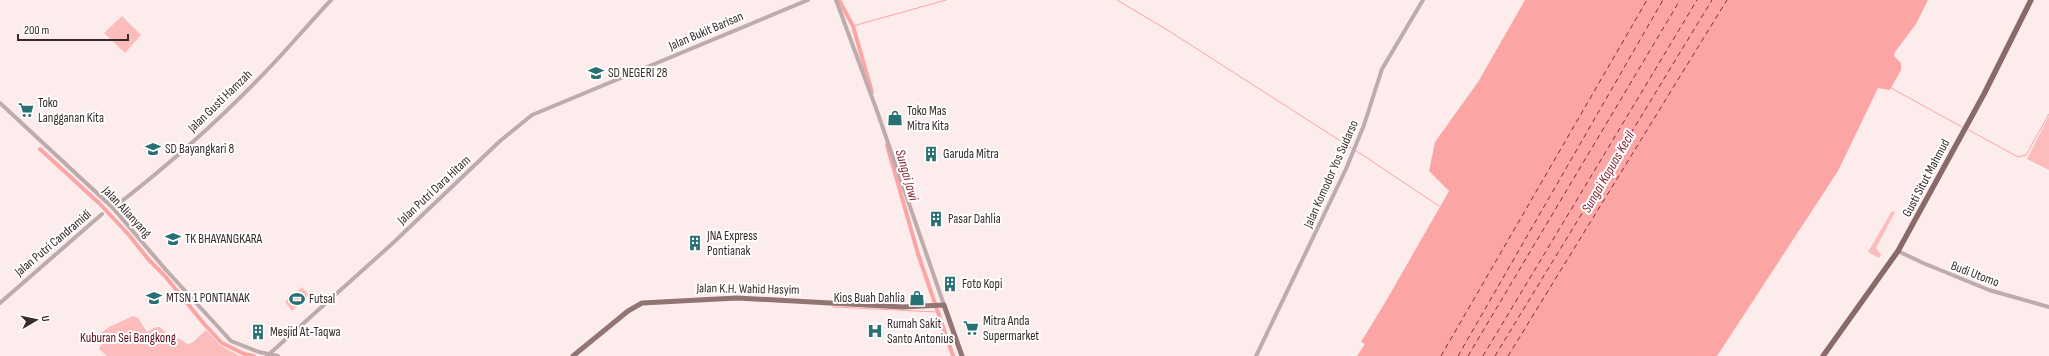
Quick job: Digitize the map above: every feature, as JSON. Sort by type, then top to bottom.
[{"type":"highway","name":"Gusti Situt Mahmud","points":[[1823,356],[1898,250],[1968,123],[2031,0]]},
{"type":"main road","name":"Jalan K.H. Wahid Hasyim","points":[[573,356],[628,310],[642,303],[739,298],[932,306],[942,305]]},
{"type":"main road","points":[[942,305],[962,356]]},
{"type":"street","name":"Jalan Gusti Hamzah","points":[[113,208],[158,172],[227,110],[272,66],[331,0]]},
{"type":"street","name":"Jalan Bukit Barisan","points":[[635,72],[808,0]]},
{"type":"street","points":[[836,0],[877,111],[942,305]]},
{"type":"street","name":"Jalan Komodor Yos Sudarso","points":[[1256,356],[1346,169],[1364,125],[1382,69],[1423,0]]},
{"type":"street","name":"Jalan Putri Dara Hitam","points":[[268,355],[338,293],[500,141],[526,119],[544,109],[635,72]]},
{"type":"street","name":"Jalan Alianyang","points":[[0,103],[113,208],[231,341],[268,355],[278,356]]},
{"type":"street","name":"Jalan Putri Candramidi","points":[[0,303],[102,214]]},
{"type":"street","name":"Budi Utomo","points":[[1898,250],[1923,263],[1989,290],[2049,307]]},
{"type":"green space","points":[[122,16],[141,35],[125,53],[104,33]]},
{"type":"green space","points":[[2049,116],[2049,170],[2027,159]]},
{"type":"green space","points":[[1892,211],[1895,212],[1876,248],[1881,255],[1879,258],[1868,252]]},
{"type":"green space","name":"Futsal","points":[[302,287],[309,295],[292,311],[285,302]]},
{"type":"green space","name":"Kuburan Sei Bangkong","points":[[133,316],[138,318],[147,332],[159,327],[168,334],[182,340],[187,344],[192,343],[206,330],[221,346],[240,356],[107,356],[99,349],[104,339],[101,333],[109,327]]},
{"type":"water","name":"Sungai Kapuas Kecil","points":[[1525,0],[1928,0],[1916,24],[1895,52],[1894,56],[1901,63],[1901,70],[1891,88],[1889,90],[1878,88],[1838,171],[1717,356],[1357,356],[1365,344],[1361,342],[1449,191],[1429,171],[1435,142],[1478,82]]},
{"type":"waterway","name":"Sungai Jawi","points":[[839,0],[853,26],[872,92]]},
{"type":"waterway","points":[[853,26],[946,0]]},
{"type":"waterway","points":[[1117,0],[1169,31],[1353,149]]},
{"type":"waterway","points":[[1891,88],[1962,127]]},
{"type":"waterway","points":[[1967,129],[2018,157],[2026,155],[2049,114]]},
{"type":"waterway","name":"Sungai Jawi","points":[[887,145],[918,254],[953,356]]},
{"type":"waterway","points":[[40,149],[100,204],[129,235],[148,259],[165,276],[205,325],[222,343],[244,354],[254,356]]},
{"type":"waterway","points":[[1356,151],[1371,160]]},
{"type":"waterway","points":[[1370,160],[1439,206]]},
{"type":"waterway","points":[[833,307],[938,312]]},
{"type":"ferry route","points":[[1441,356],[1647,0]]},
{"type":"ferry route","points":[[1458,356],[1663,0]]},
{"type":"ferry route","points":[[1468,356],[1680,0]]},
{"type":"ferry route","points":[[1483,356],[1697,0]]},
{"type":"ferry route","points":[[1495,356],[1712,0]]},
{"type":"ferry route","points":[[1508,356],[1727,0]]},
{"type":"place","name":"SD NEGERI 28","points":[[596,73]]},
{"type":"place","name":"Toko Langganan Kita","points":[[26,110]]},
{"type":"place","name":"Toko Mas Mitra Kita","points":[[895,118]]},
{"type":"place","name":"SD Bayangkari 8","points":[[153,149]]},
{"type":"place","name":"Garuda Mitra","points":[[931,154]]},
{"type":"place","name":"Pasar Dahlia","points":[[936,219]]},
{"type":"place","name":"TK BHAYANGKARA","points":[[173,239]]},
{"type":"place","name":"JNA Express Pontianak","points":[[695,243]]},
{"type":"place","name":"Foto Kopi","points":[[950,284]]},
{"type":"place","name":"MTSN 1 PONTIANAK","points":[[154,298]]},
{"type":"place","name":"Kios Buah Dahlia","points":[[917,298]]},
{"type":"place","name":"Futsal","points":[[297,299]]},
{"type":"place","name":"Mitra Anda Supermarket","points":[[971,328]]},
{"type":"place","name":"Rumah Sakit Santo Antonius","points":[[875,331]]},
{"type":"place","name":"Mesjid At-Taqwa","points":[[258,332]]}]
